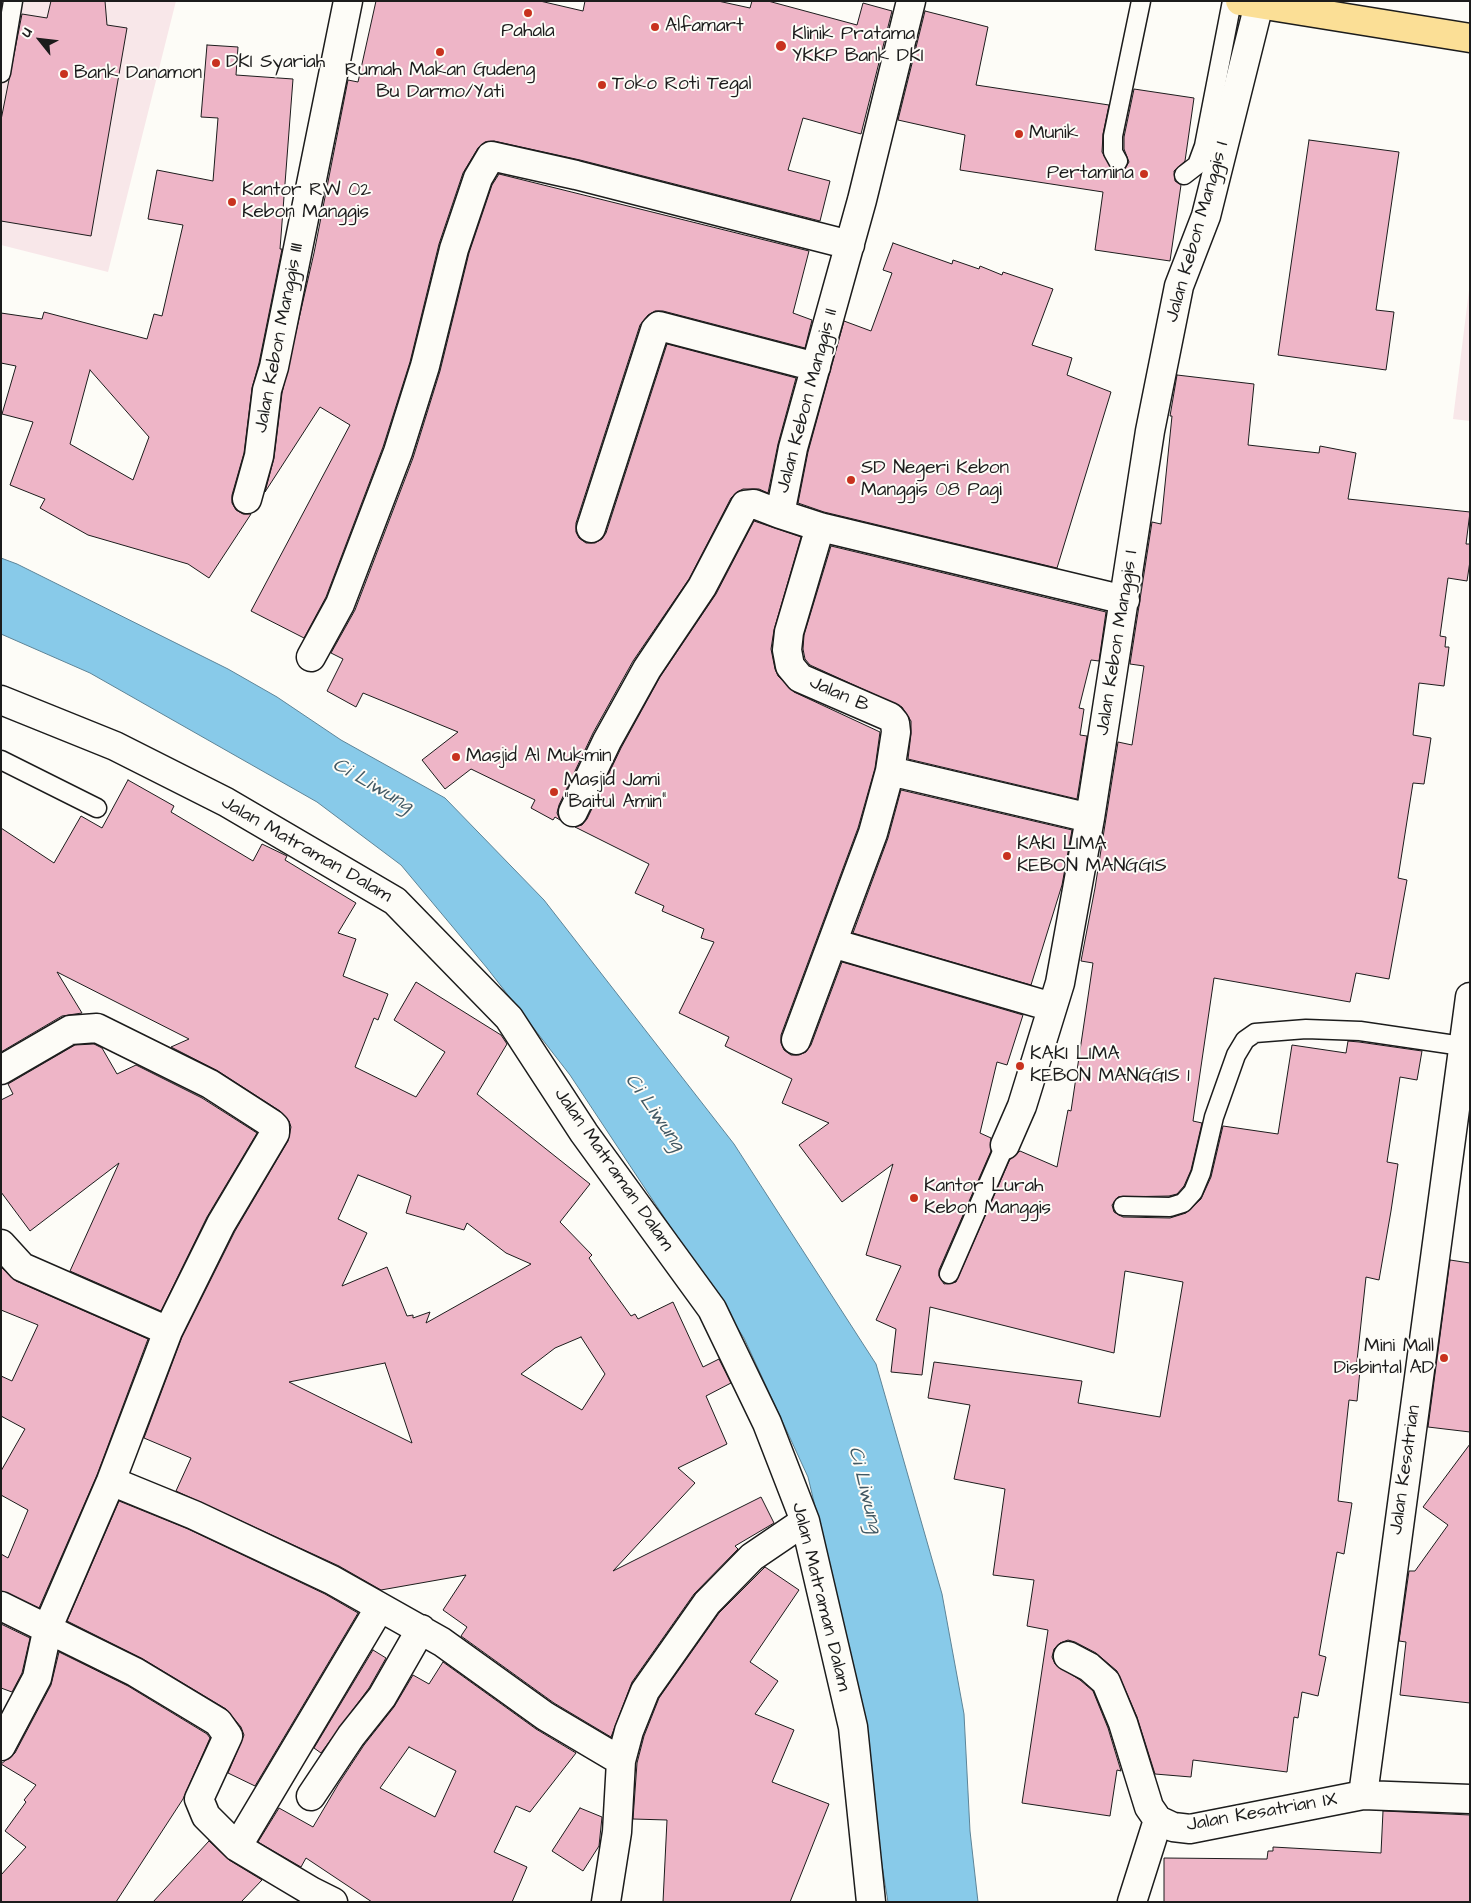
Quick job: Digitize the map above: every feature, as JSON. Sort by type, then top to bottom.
[{"type":"main road","points":[[1250,3],[1470,38]]},
{"type":"street","name":"Jalan Kebon Manggis III","points":[[247,499],[259,456],[267,390],[274,367],[348,1]]},
{"type":"street","name":"Jalan Kebon Manggis II","points":[[911,1],[850,245],[793,448],[780,514],[820,527],[1125,600]]},
{"type":"street","name":"Jalan Kebon Manggis I","points":[[1005,1145],[1022,1106],[1060,983],[1090,818],[1150,431],[1179,286],[1206,216],[1250,3]]},
{"type":"street","points":[[312,657],[340,604],[398,452],[425,366],[454,248],[478,178],[490,156],[576,175],[850,245]]},
{"type":"street","points":[[591,528],[655,330],[659,326],[816,367]]},
{"type":"street","points":[[573,812],[607,741],[647,669],[702,587],[745,505],[754,504],[780,514]]},
{"type":"street","name":"Jalan B","points":[[796,1040],[873,833],[890,771],[896,732],[895,724],[890,717],[800,678],[790,666],[787,650],[789,632],[820,527]]},
{"type":"street","name":"Jalan Matraman Dalam","points":[[1,700],[115,746],[226,802],[395,901],[509,1018],[584,1133],[712,1309],[766,1423],[805,1521],[853,1727],[871,1902]]},
{"type":"street","points":[[890,771],[1090,818]]},
{"type":"street","points":[[832,943],[1052,1008]]},
{"type":"street","name":"Jalan Kesatrian","points":[[1363,1795],[1466,1048],[1470,997]]},
{"type":"street","points":[[1,1070],[70,1030],[97,1028],[210,1084],[275,1128],[275,1133],[222,1224],[168,1331],[111,1481],[48,1627],[37,1678],[1,1746]]},
{"type":"street","points":[[1,1244],[22,1266],[168,1331]]},
{"type":"street","points":[[111,1481],[194,1514],[332,1580],[420,1629],[545,1716],[620,1761]]},
{"type":"street","points":[[606,1902],[617,1832],[620,1761],[645,1691],[707,1604],[752,1557],[805,1521]]},
{"type":"street","points":[[1,1606],[48,1627],[135,1672],[225,1728],[228,1736],[199,1799],[206,1816],[237,1846],[314,1898]]},
{"type":"street","points":[[237,1846],[380,1607]]},
{"type":"street","points":[[311,1796],[351,1736],[382,1697],[420,1629]]},
{"type":"street","points":[[1068,1656],[1089,1667],[1106,1682],[1114,1698],[1149,1807],[1158,1820]]},
{"type":"street","name":"Jalan Kesatrian IX","points":[[1132,1902],[1158,1820],[1173,1827],[1190,1829],[1363,1795],[1470,1799]]},
{"type":"lane","points":[[1,73],[13,1]]},
{"type":"lane","points":[[1118,160],[1113,152],[1113,136],[1141,1]]},
{"type":"lane","points":[[1184,175],[1197,165],[1204,146],[1232,1]]},
{"type":"lane","points":[[1,760],[97,808]]},
{"type":"lane","points":[[1123,1206],[1170,1207],[1183,1203],[1193,1192],[1201,1173],[1214,1117],[1236,1055],[1246,1040],[1255,1033],[1306,1029],[1360,1031],[1466,1048]]},
{"type":"lane","name":"Jalan Kebon Manggis I","points":[[949,1274],[1005,1145]]},
{"type":"shaded area","name":"Bank Danamon","points":[[1,1],[176,1],[108,272],[1,245]]},
{"type":"shaded area","points":[[1470,282],[1470,421],[1453,419]]},
{"type":"water","name":"Ci Liwung","points":[[1,558],[17,564],[228,669],[277,697],[341,740],[445,798],[544,900],[734,1144],[876,1364],[942,1594],[964,1714],[970,1831],[978,1902],[888,1902],[842,1619],[808,1477],[744,1338],[570,1075],[487,968],[401,865],[317,802],[90,673],[1,634]]},
{"type":"building","name":"Bank Danamon","points":[[51,1],[105,1],[107,25],[127,28],[91,236],[1,221],[1,120],[22,14],[47,18]]},
{"type":"building","points":[[376,1],[540,1],[583,11],[585,1],[718,1],[750,8],[752,1],[768,1],[857,25],[863,3],[892,11],[861,134],[803,118],[788,170],[830,181],[820,221],[580,160],[494,141],[485,142],[478,148],[463,173],[439,244],[410,362],[383,447],[326,597],[304,638],[251,611],[350,425],[320,407],[265,492],[274,458],[282,393],[314,253],[348,80],[358,82]]},
{"type":"building","points":[[925,11],[988,27],[976,85],[1109,105],[1103,134],[1102,152],[1113,170],[1124,170],[1129,162],[1124,149],[1124,137],[1134,89],[1194,98],[1185,161],[1174,171],[1175,181],[1181,185],[1170,261],[1095,250],[1103,192],[960,170],[965,135],[898,120]]},
{"type":"building","points":[[207,45],[238,47],[236,75],[293,79],[280,249],[282,249],[259,363],[252,388],[244,453],[232,495],[232,503],[236,510],[243,514],[251,514],[209,578],[188,564],[88,535],[40,508],[45,499],[10,485],[33,422],[2,414],[16,366],[1,363],[1,313],[42,319],[44,312],[147,339],[154,314],[162,316],[183,225],[148,219],[157,170],[213,181],[218,118],[201,117]],"holes":[[[90,370],[149,437],[133,480],[70,444]]]},
{"type":"building","points":[[1309,140],[1399,152],[1376,310],[1394,312],[1386,370],[1278,355]]},
{"type":"building","points":[[499,174],[809,251],[793,313],[812,320],[805,348],[663,311],[655,311],[648,315],[640,325],[576,523],[576,532],[579,538],[586,543],[595,543],[602,539],[606,533],[667,344],[796,378],[778,444],[768,493],[759,489],[743,489],[731,498],[689,579],[633,661],[593,733],[559,805],[557,813],[560,820],[555,817],[553,820],[531,808],[535,800],[471,769],[445,789],[422,760],[458,732],[363,693],[356,707],[327,691],[343,659],[331,653],[355,610],[413,458],[440,371],[469,253],[492,185]]},
{"type":"building","points":[[893,243],[952,264],[953,260],[979,269],[980,266],[1002,275],[1003,272],[1053,289],[1032,345],[1072,358],[1067,375],[1111,392],[1057,568],[824,512],[798,503],[808,452],[844,321],[871,331],[892,273],[883,270]]},
{"type":"building","points":[[1177,375],[1254,384],[1248,445],[1319,453],[1320,446],[1356,453],[1348,499],[1470,512],[1466,544],[1470,544],[1470,561],[1467,581],[1448,578],[1440,636],[1446,637],[1445,647],[1449,647],[1444,686],[1419,683],[1413,735],[1431,738],[1424,784],[1413,783],[1398,878],[1407,880],[1389,979],[1356,973],[1350,1002],[1214,978],[1193,1121],[1202,1123],[1191,1170],[1184,1186],[1177,1194],[1169,1196],[1118,1197],[1112,1205],[1114,1212],[1123,1217],[1170,1218],[1186,1213],[1201,1199],[1211,1177],[1223,1126],[1278,1134],[1292,1045],[1346,1053],[1348,1041],[1422,1051],[1417,1080],[1400,1077],[1387,1162],[1398,1164],[1391,1211],[1379,1280],[1366,1277],[1356,1370],[1360,1370],[1357,1401],[1349,1400],[1338,1501],[1352,1503],[1344,1554],[1337,1552],[1319,1655],[1326,1657],[1318,1696],[1302,1692],[1298,1718],[1294,1717],[1287,1772],[1193,1760],[1191,1777],[1155,1774],[1137,1717],[1117,1671],[1096,1653],[1075,1642],[1068,1640],[1060,1643],[1054,1649],[1052,1657],[1055,1664],[1093,1691],[1108,1728],[1121,1771],[1117,1770],[1110,1816],[1022,1803],[1048,1630],[1027,1626],[1034,1580],[993,1575],[1005,1489],[954,1479],[970,1405],[928,1398],[934,1362],[1082,1381],[1078,1403],[1160,1417],[1183,1282],[1125,1271],[1114,1353],[930,1307],[922,1375],[891,1372],[896,1329],[876,1320],[901,1266],[866,1255],[893,1164],[842,1202],[799,1145],[829,1123],[782,1103],[792,1079],[725,1046],[729,1037],[679,1013],[714,942],[701,938],[704,929],[662,911],[664,906],[635,893],[649,864],[575,827],[582,825],[587,819],[621,748],[660,677],[716,594],[754,521],[801,537],[774,630],[771,649],[775,669],[778,676],[794,692],[880,732],[875,768],[858,828],[781,1035],[781,1043],[784,1050],[791,1055],[799,1055],[806,1052],[811,1045],[842,962],[1023,1015],[1007,1065],[997,1062],[980,1133],[991,1138],[991,1151],[939,1270],[939,1276],[944,1284],[956,1282],[1010,1159],[1020,1151],[1057,1167],[1068,1110],[1071,1111],[1093,963],[1081,961],[1095,888],[1118,742],[1132,745],[1144,666],[1130,664],[1152,522],[1161,524],[1172,416],[1170,416]]},
{"type":"building","points":[[831,546],[1106,612],[1099,661],[1091,660],[1079,708],[1084,709],[1080,735],[1087,736],[1077,799],[908,759],[911,721],[902,707],[810,665],[805,659],[803,649],[804,635]]},
{"type":"building","points":[[128,780],[174,806],[171,812],[253,861],[262,844],[287,856],[285,860],[356,903],[338,933],[356,939],[343,976],[388,994],[378,1020],[374,1018],[355,1067],[416,1097],[445,1052],[394,1020],[416,982],[501,1035],[507,1044],[477,1094],[590,1184],[560,1222],[592,1255],[589,1258],[631,1316],[635,1314],[638,1319],[673,1302],[703,1367],[719,1359],[731,1383],[706,1396],[727,1444],[678,1468],[695,1483],[613,1571],[761,1497],[774,1523],[735,1546],[738,1549],[694,1594],[632,1682],[611,1737],[554,1703],[461,1636],[467,1627],[443,1610],[466,1575],[381,1590],[339,1566],[176,1491],[191,1458],[144,1438],[182,1337],[235,1231],[288,1141],[291,1127],[289,1121],[280,1111],[218,1071],[171,1047],[189,1039],[57,972],[82,1013],[62,1016],[1,1052],[1,828],[54,863],[81,816],[102,828]],"holes":[[[358,1175],[411,1196],[406,1213],[464,1230],[467,1223],[506,1253],[531,1264],[426,1323],[430,1312],[413,1318],[413,1315],[407,1316],[387,1267],[342,1286],[367,1233],[338,1219]],[[581,1337],[605,1374],[582,1410],[521,1374],[555,1348]],[[385,1363],[412,1443],[289,1382]]]},
{"type":"building","points":[[901,790],[1072,830],[1062,885],[1031,985],[853,933],[888,838]]},
{"type":"building","points":[[94,1044],[102,1048],[117,1074],[136,1065],[202,1098],[257,1133],[207,1217],[161,1311],[70,1271],[119,1163],[30,1231],[1,1192],[1,1100],[13,1094],[8,1084],[75,1045]]},
{"type":"building","name":"Mini Mall Disbintal AD","points":[[1450,1260],[1470,1263],[1470,1432],[1428,1427]]},
{"type":"building","points":[[1,1267],[16,1281],[148,1339],[97,1475],[39,1608],[1,1591],[1,1554],[8,1558],[28,1510],[1,1495],[1,1471],[25,1429],[1,1416],[1,1376],[12,1381],[38,1325],[1,1310]]},
{"type":"building","points":[[1470,1444],[1470,1703],[1400,1695],[1406,1642],[1399,1641],[1409,1571],[1415,1571],[1448,1525],[1423,1507]]},
{"type":"building","points":[[119,1501],[188,1529],[325,1594],[358,1613],[255,1786],[228,1773],[244,1735],[241,1727],[226,1709],[143,1659],[67,1621]]},
{"type":"building","points":[[765,1567],[799,1590],[750,1662],[778,1681],[755,1714],[794,1730],[772,1782],[829,1804],[790,1902],[663,1902],[667,1820],[633,1819],[637,1763],[644,1736],[659,1698],[719,1613]]},
{"type":"building","points":[[1,1624],[30,1638],[22,1673],[12,1692],[1,1688]]},
{"type":"building","points":[[373,1650],[386,1658],[369,1688],[321,1753],[314,1748]]},
{"type":"building","points":[[59,1652],[128,1686],[207,1734],[210,1738],[183,1799],[116,1902],[1,1902],[1,1875],[26,1847],[5,1831],[26,1802],[24,1800],[36,1785],[1,1764],[15,1753],[51,1685]]},
{"type":"building","points":[[443,1662],[536,1729],[576,1753],[530,1812],[516,1806],[494,1852],[527,1867],[512,1902],[372,1902],[306,1858],[301,1867],[258,1842],[279,1808],[313,1827],[364,1745],[394,1707],[413,1675],[429,1684]],"holes":[[[409,1747],[456,1771],[435,1817],[380,1788]]]},
{"type":"building","points":[[580,1808],[602,1817],[599,1846],[583,1871],[552,1851]]},
{"type":"building","points":[[1383,1811],[1470,1815],[1470,1902],[1164,1902],[1164,1858],[1267,1859],[1268,1851],[1273,1851],[1273,1847],[1381,1853]]},
{"type":"building","points":[[209,1841],[229,1860],[262,1880],[241,1902],[153,1902]]},
{"type":"place","name":"Pahala","points":[[528,13]]},
{"type":"place","name":"Alfamart","points":[[655,27]]},
{"type":"place","name":"Klinik Pratama YKKP Bank DKI","points":[[781,46]]},
{"type":"place","name":"Rumah Makan Gudeng Bu Darmo/Yati","points":[[440,52]]},
{"type":"place","name":"DKI Syariah","points":[[216,63]]},
{"type":"place","name":"Bank Danamon","points":[[64,74]]},
{"type":"place","name":"Toko Roti Tegal","points":[[602,85]]},
{"type":"place","name":"Munik","points":[[1019,134]]},
{"type":"place","name":"Pertamina","points":[[1144,174]]},
{"type":"place","name":"Kantor RW 02 Kebon Manggis","points":[[232,202]]},
{"type":"place","name":"SD Negeri Kebon Manggis 08 Pagi","points":[[851,480]]},
{"type":"place","name":"Masjid Al Mukmin","points":[[456,757]]},
{"type":"place","name":"Masjid Jami \"Baitul Amin\"","points":[[554,792]]},
{"type":"place","name":"KAKI LIMA KEBON MANGGIS","points":[[1007,856]]},
{"type":"place","name":"KAKI LIMA KEBON MANGGIS 1","points":[[1020,1066]]},
{"type":"place","name":"Kantor Lurah Kebon Manggis","points":[[914,1198]]},
{"type":"place","name":"Mini Mall Disbintal AD","points":[[1444,1358]]}]
